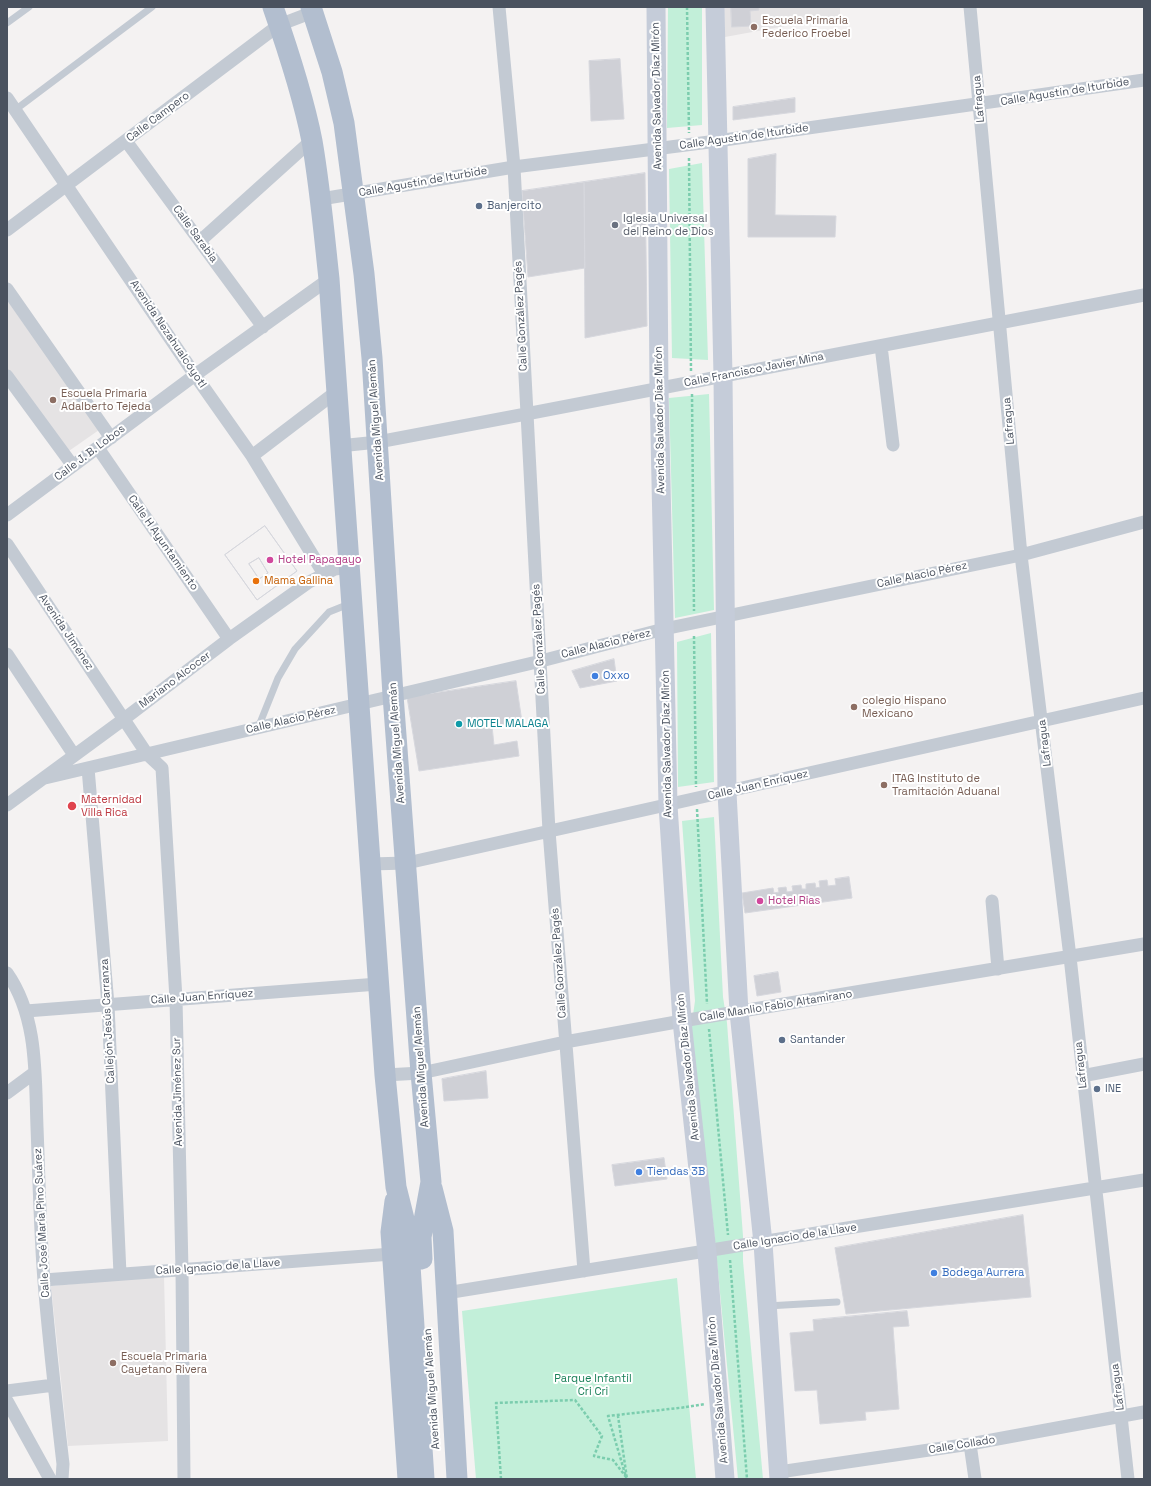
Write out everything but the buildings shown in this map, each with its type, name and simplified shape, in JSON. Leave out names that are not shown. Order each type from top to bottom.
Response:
[{"type":"main road","name":"Avenida Salvador Díaz Mirón","points":[[656,7],[659,389],[668,805],[682,1021],[707,1252],[725,1479]]},
{"type":"main road","points":[[715,7],[723,376],[724,615],[727,792],[739,1012],[763,1242],[779,1476]]},
{"type":"main road","name":"Avenida Miguel Alemán","points":[[312,9],[332,72],[344,123],[364,274],[378,442],[393,695],[407,863],[421,1073],[431,1182],[421,1237],[427,1420],[424,1479]]},
{"type":"main road","name":"Avenida Miguel Alemán","points":[[276,16],[297,81],[312,140],[321,199],[329,279],[339,446],[385,1075],[396,1187],[408,1235],[427,1420],[438,1479]]},
{"type":"main road","points":[[431,1182],[443,1231],[457,1479]]},
{"type":"main road","points":[[396,1187],[391,1232],[408,1479]]},
{"type":"street","name":"Calle González Pagés","points":[[499,7],[514,167],[549,831],[584,1271]]},
{"type":"street","name":"Lafragua","points":[[970,7],[1022,555],[1070,957],[1082,1076],[1128,1479]]},
{"type":"street","name":"Calle Campero","points":[[7,230],[66,184],[126,141],[276,16],[312,9]]},
{"type":"street","name":"Calle Agustín de Iturbide","points":[[321,199],[514,167],[689,145],[1144,80]]},
{"type":"street","name":"Avenida Nezahualcóyotl","points":[[7,98],[195,375],[252,456],[324,574]]},
{"type":"street","points":[[200,241],[312,140]]},
{"type":"street","name":"Calle Sarabia","points":[[126,141],[263,327]]},
{"type":"street","name":"Calle J. B. Lobos","points":[[7,515],[195,375],[329,279]]},
{"type":"street","points":[[7,289],[111,438]]},
{"type":"street","name":"Calle Francisco Javier Mina","points":[[339,446],[378,442],[1144,295]]},
{"type":"street","points":[[881,346],[893,445]]},
{"type":"street","points":[[7,376],[73,466]]},
{"type":"street","points":[[252,456],[336,392]]},
{"type":"street","name":"Calle H Ayuntamiento","points":[[98,448],[229,639]]},
{"type":"street","name":"Calle Alacio Pérez","points":[[45,778],[540,661],[724,615],[1022,555],[1144,522]]},
{"type":"street","name":"Avenida Jiménez","points":[[7,544],[124,719]]},
{"type":"street","name":"Mariano Alcocer","points":[[7,805],[229,639],[324,574],[335,569],[348,567]]},
{"type":"street","points":[[7,654],[74,755]]},
{"type":"street","name":"Calle Juan Enríquez","points":[[370,864],[407,863],[1144,698]]},
{"type":"street","name":"Avenida Jiménez Sur","points":[[124,719],[147,754],[162,768],[176,999],[182,1270],[184,1479]]},
{"type":"street","name":"Callejón Jesús Carranza","points":[[88,768],[108,1005],[120,1274]]},
{"type":"street","points":[[992,901],[998,969]]},
{"type":"street","name":"Calle Manlio Fabio Altamirano","points":[[385,1075],[421,1073],[565,1042],[682,1021],[1144,944]]},
{"type":"street","name":"Calle José María Pino Suárez","points":[[7,973],[16,986],[26,1011],[34,1073],[44,1280],[63,1464],[62,1479]]},
{"type":"street","name":"Calle Juan Enríquez","points":[[26,1011],[378,984]]},
{"type":"street","points":[[1082,1076],[1144,1064]]},
{"type":"street","points":[[7,1093],[34,1073]]},
{"type":"street","name":"Calle Ignacio de la Llave","points":[[446,1293],[707,1252],[1144,1180]]},
{"type":"street","name":"Calle Ignacio de la Llave","points":[[44,1280],[392,1254]]},
{"type":"street","points":[[7,1391],[54,1385]]},
{"type":"street","points":[[7,1401],[50,1479]]},
{"type":"street","name":"Calle Collado","points":[[779,1476],[970,1444],[1144,1412]]},
{"type":"street","points":[[970,1444],[975,1479]]},
{"type":"lane","points":[[7,23],[29,7]]},
{"type":"lane","points":[[15,110],[152,7]]},
{"type":"lane","points":[[258,728],[278,678],[295,649],[329,612],[351,603]]},
{"type":"lane","points":[[767,1306],[837,1302]]},
{"type":"path","points":[[687,7],[697,799],[708,1017],[729,1248],[747,1479]]},
{"type":"path","points":[[501,1479],[496,1403],[575,1400],[602,1436],[594,1456],[613,1460],[626,1477],[608,1416],[687,1407],[618,1416],[627,1479]]},
{"type":"shaded area","name":"Escuela Primaria Federico Froebel","points":[[724,7],[840,7],[840,16],[725,37]]},
{"type":"shaded area","name":"Escuela Primaria Adalberto Tejeda","points":[[7,300],[99,430],[66,453],[7,369]]},
{"type":"shaded area","name":"Escuela Primaria Cayetano Rivera","points":[[164,1276],[168,1441],[68,1446],[51,1286]]},
{"type":"green space","points":[[668,7],[702,7],[702,125],[667,128]]},
{"type":"green space","points":[[702,163],[708,360],[672,358],[669,169]]},
{"type":"green space","points":[[709,394],[714,610],[675,618],[669,398]]},
{"type":"green space","points":[[711,633],[714,782],[678,787],[677,642]]},
{"type":"green space","points":[[714,817],[723,997],[727,1023],[743,1236],[743,1261],[763,1479],[738,1479],[715,1241],[691,1029],[695,1001],[682,821]]},
{"type":"green space","name":"Parque Infantil Cri Cri","points":[[677,1278],[696,1479],[476,1479],[462,1311]]},
{"type":"place","name":"Escuela Primaria Federico Froebel","points":[[754,27]]},
{"type":"place","name":"Banjercito","points":[[479,206]]},
{"type":"place","name":"Iglesia Universal del Reino de Dios","points":[[615,225]]},
{"type":"place","name":"Escuela Primaria Adalberto Tejeda","points":[[53,400]]},
{"type":"place","name":"Hotel Papagayo","points":[[270,560]]},
{"type":"place","name":"Mama Gallina","points":[[256,581]]},
{"type":"place","name":"Oxxo","points":[[595,676]]},
{"type":"place","name":"colegio Hispano Mexicano","points":[[854,707]]},
{"type":"place","name":"MOTEL MALAGA","points":[[459,724]]},
{"type":"place","name":"ITAG Instituto de Tramitación Aduanal","points":[[884,785]]},
{"type":"place","name":"Maternidad Villa Rica","points":[[72,806]]},
{"type":"place","name":"Hotel Rias","points":[[760,901]]},
{"type":"place","name":"Santander","points":[[782,1040]]},
{"type":"place","name":"INE","points":[[1097,1089]]},
{"type":"place","name":"Tiendas 3B","points":[[639,1172]]},
{"type":"place","name":"Bodega Aurrera","points":[[934,1273]]},
{"type":"place","name":"Escuela Primaria Cayetano Rivera","points":[[113,1363]]}]
